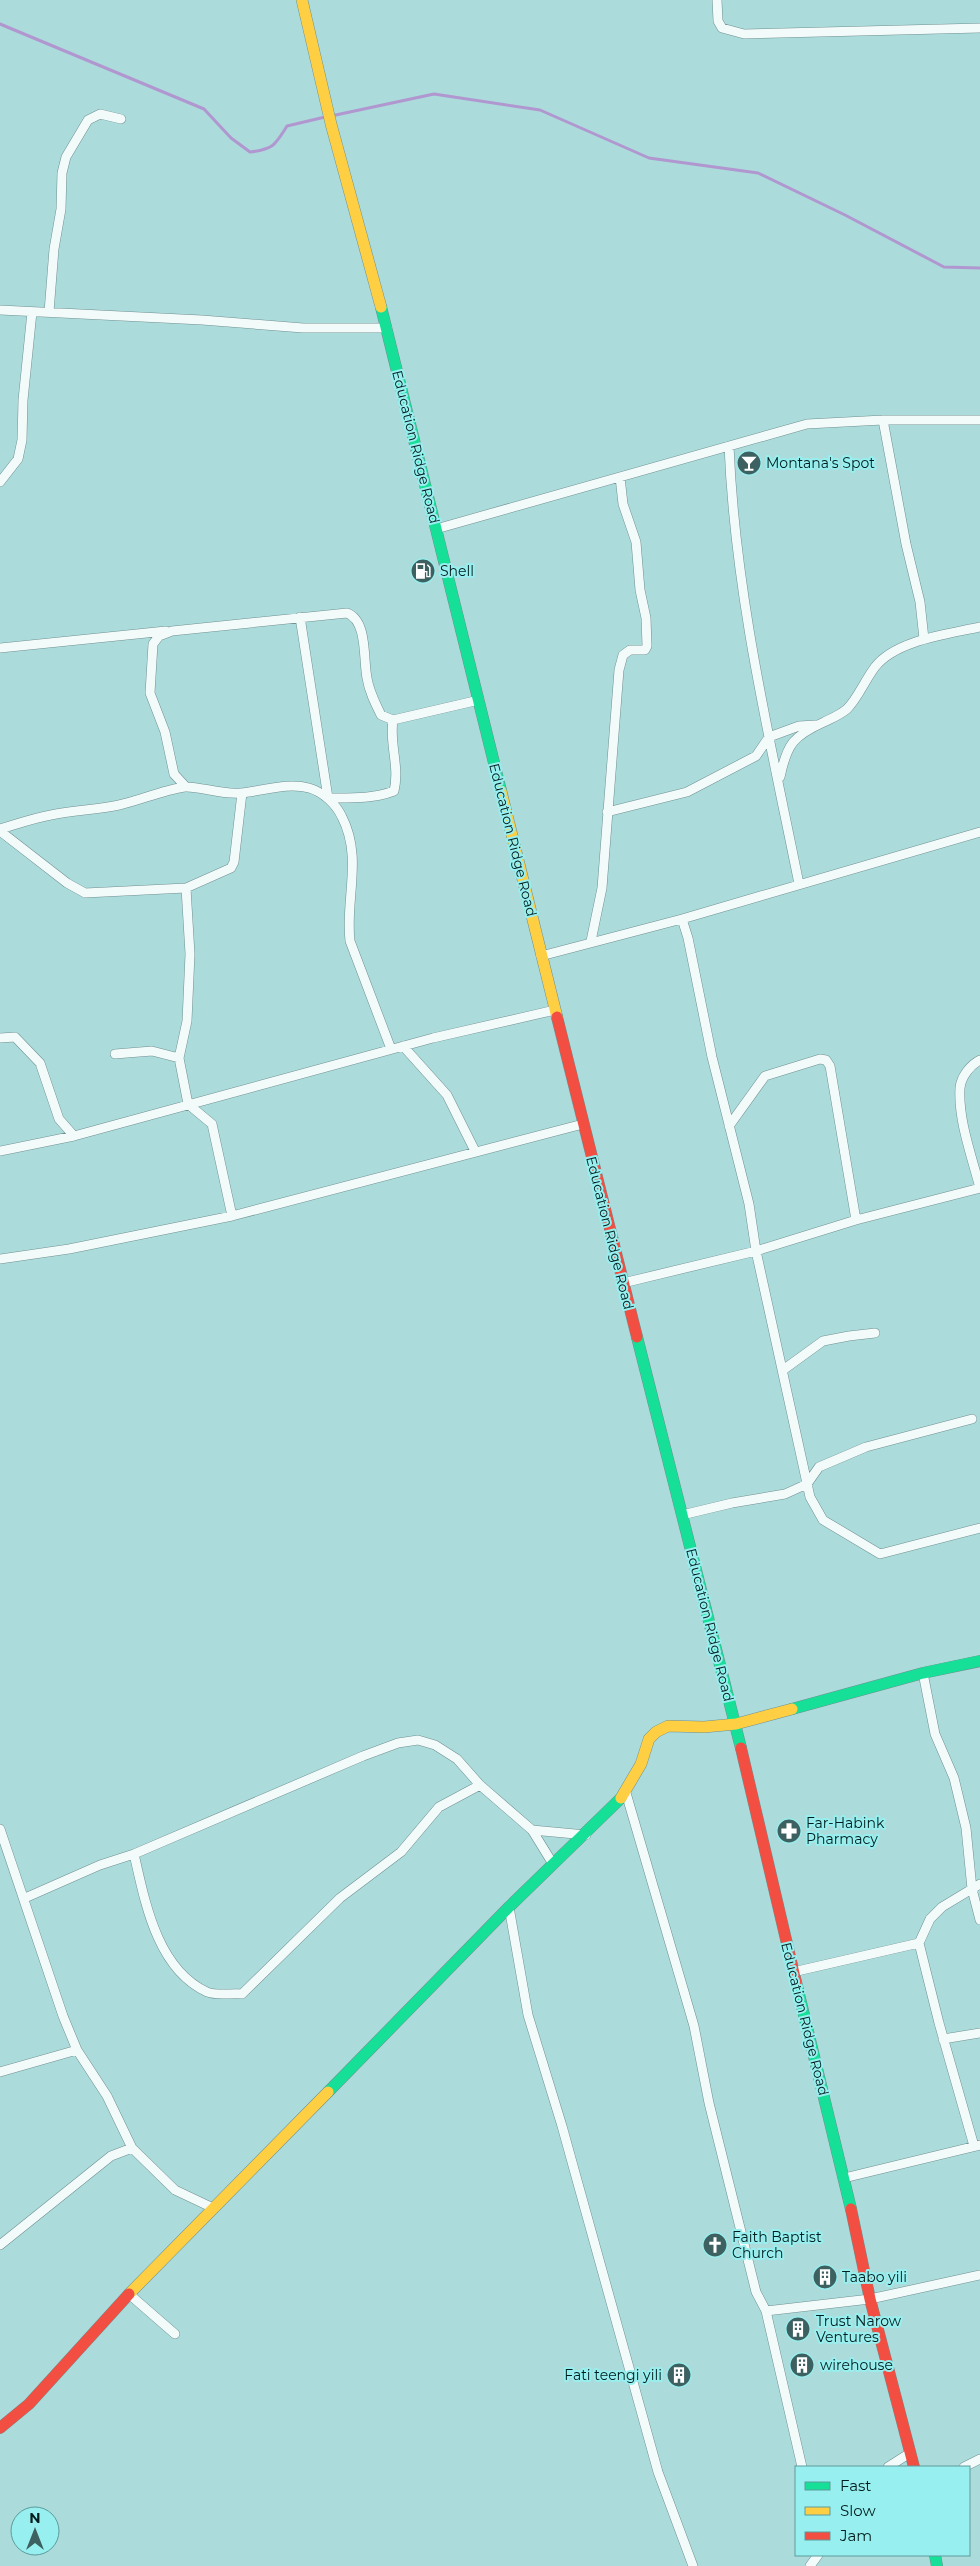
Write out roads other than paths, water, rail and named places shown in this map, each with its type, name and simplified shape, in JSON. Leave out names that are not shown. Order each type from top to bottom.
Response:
[{"type":"main road","name":"Education Ridge Road","points":[[302,0],[330,124],[387,328],[541,956],[736,1724],[793,1972],[844,2178],[870,2299],[914,2466]]},
{"type":"main road","points":[[0,2428],[29,2404],[129,2294],[213,2208],[509,1907],[586,1835],[626,1793],[641,1764],[649,1739],[656,1732],[668,1726],[704,1727],[736,1724],[923,1673],[980,1662]]},
{"type":"street","points":[[717,0],[718,21],[722,28],[744,34],[980,28]]},
{"type":"street","points":[[49,312],[54,248],[61,210],[62,173],[66,157],[88,120],[100,114],[121,119]]},
{"type":"street","points":[[0,310],[302,328],[387,328]]},
{"type":"street","points":[[0,482],[18,458],[20,449],[32,312]]},
{"type":"street","points":[[436,529],[807,424],[883,420],[980,420]]},
{"type":"street","points":[[883,420],[906,544],[920,602],[924,639]]},
{"type":"street","points":[[729,446],[744,599],[769,737],[799,884]]},
{"type":"street","points":[[591,941],[602,888],[620,670],[623,656],[630,650],[645,650],[647,639],[636,542],[623,504],[620,476]]},
{"type":"street","points":[[0,648],[332,613],[353,615],[363,638],[367,680],[374,701],[381,714],[393,720],[479,700]]},
{"type":"street","points":[[300,617],[328,798]]},
{"type":"street","points":[[779,783],[788,746],[805,732],[838,716],[848,708],[876,666],[890,655],[924,639],[980,628]]},
{"type":"street","points":[[172,631],[159,636],[153,644],[150,693],[165,732],[174,774],[186,787]]},
{"type":"street","points":[[328,798],[365,798],[382,796],[394,791],[397,777],[390,734],[393,720]]},
{"type":"street","points":[[607,812],[687,792],[756,756],[769,737],[798,726],[818,725]]},
{"type":"street","points":[[0,830],[52,815],[101,809],[186,787],[218,793],[242,793],[290,786],[309,788],[328,798],[342,817],[352,844],[353,879],[348,929],[350,941],[391,1050]]},
{"type":"street","points":[[0,830],[67,883],[85,893],[186,888],[231,868],[234,862],[242,793]]},
{"type":"street","points":[[541,956],[591,941],[682,919],[980,832]]},
{"type":"street","points":[[186,888],[190,954],[187,1021],[179,1058],[188,1104],[212,1124],[232,1216]]},
{"type":"street","points":[[682,919],[688,938],[712,1057],[749,1204],[756,1251],[810,1498],[823,1520],[875,1553],[887,1554],[980,1528]]},
{"type":"street","points":[[0,1151],[74,1136],[403,1046],[555,1010]]},
{"type":"street","points":[[0,1038],[15,1037],[40,1062],[59,1120],[74,1136]]},
{"type":"street","points":[[403,1046],[447,1095],[475,1151]]},
{"type":"street","points":[[115,1054],[152,1051],[179,1058]]},
{"type":"street","points":[[729,1126],[764,1076],[820,1059],[826,1060],[830,1066],[848,1163],[856,1220]]},
{"type":"street","points":[[623,1283],[756,1251],[856,1220],[980,1188],[963,1117],[960,1086],[965,1073],[980,1060]]},
{"type":"street","points":[[0,1260],[69,1249],[232,1216],[583,1124]]},
{"type":"street","points":[[783,1370],[823,1341],[875,1333]]},
{"type":"street","points":[[682,1515],[732,1503],[785,1494],[807,1484],[819,1467],[866,1447],[972,1418]]},
{"type":"street","points":[[923,1673],[935,1734],[954,1778],[964,1820],[980,1920]]},
{"type":"street","points":[[24,1898],[100,1864],[134,1854],[257,1800],[398,1743],[418,1740],[436,1745],[457,1759],[480,1785],[532,1830],[553,1864]]},
{"type":"street","points":[[134,1854],[149,1914],[169,1960],[192,1982],[209,1993],[242,1994],[340,1898],[401,1852],[439,1806],[480,1785]]},
{"type":"street","points":[[626,1793],[694,2026],[709,2103],[756,2292],[766,2311],[802,2466]]},
{"type":"street","points":[[0,1829],[63,2016],[77,2050],[107,2096],[132,2148],[174,2190],[213,2208]]},
{"type":"street","points":[[532,1830],[586,1835]]},
{"type":"street","points":[[844,2178],[977,2146],[943,2039],[919,1943],[930,1919],[942,1907],[976,1887]]},
{"type":"street","points":[[509,1907],[528,2015],[562,2126],[658,2472],[692,2566]]},
{"type":"street","points":[[793,1972],[919,1943]]},
{"type":"street","points":[[943,2039],[980,2033]]},
{"type":"street","points":[[0,2072],[77,2050]]},
{"type":"street","points":[[0,2244],[111,2156],[132,2148]]},
{"type":"street","points":[[766,2311],[870,2299],[966,2280],[980,2274]]},
{"type":"street","points":[[129,2294],[175,2334]]},
{"type":"street","points":[[890,2466],[910,2453]]},
{"type":"street","points":[[966,2466],[980,2459]]},
{"type":"waterway","points":[[0,24],[204,109],[231,138],[250,152],[273,145],[287,126],[325,117]]},
{"type":"waterway","points":[[331,116],[434,94],[540,110],[649,158],[758,173],[845,215],[944,267],[980,268]]},
{"type":"place","name":"Montana's Spot","points":[[749,463]]},
{"type":"place","name":"Shell","points":[[423,571]]},
{"type":"place","name":"Far-Habink Pharmacy","points":[[789,1831]]},
{"type":"place","name":"Faith Baptist Church","points":[[715,2245]]},
{"type":"place","name":"Taabo yili","points":[[825,2277]]},
{"type":"place","name":"Trust Narow Ventures","points":[[798,2329]]},
{"type":"place","name":"wirehouse","points":[[802,2365]]},
{"type":"place","name":"Fati teengi yili","points":[[679,2375]]}]
